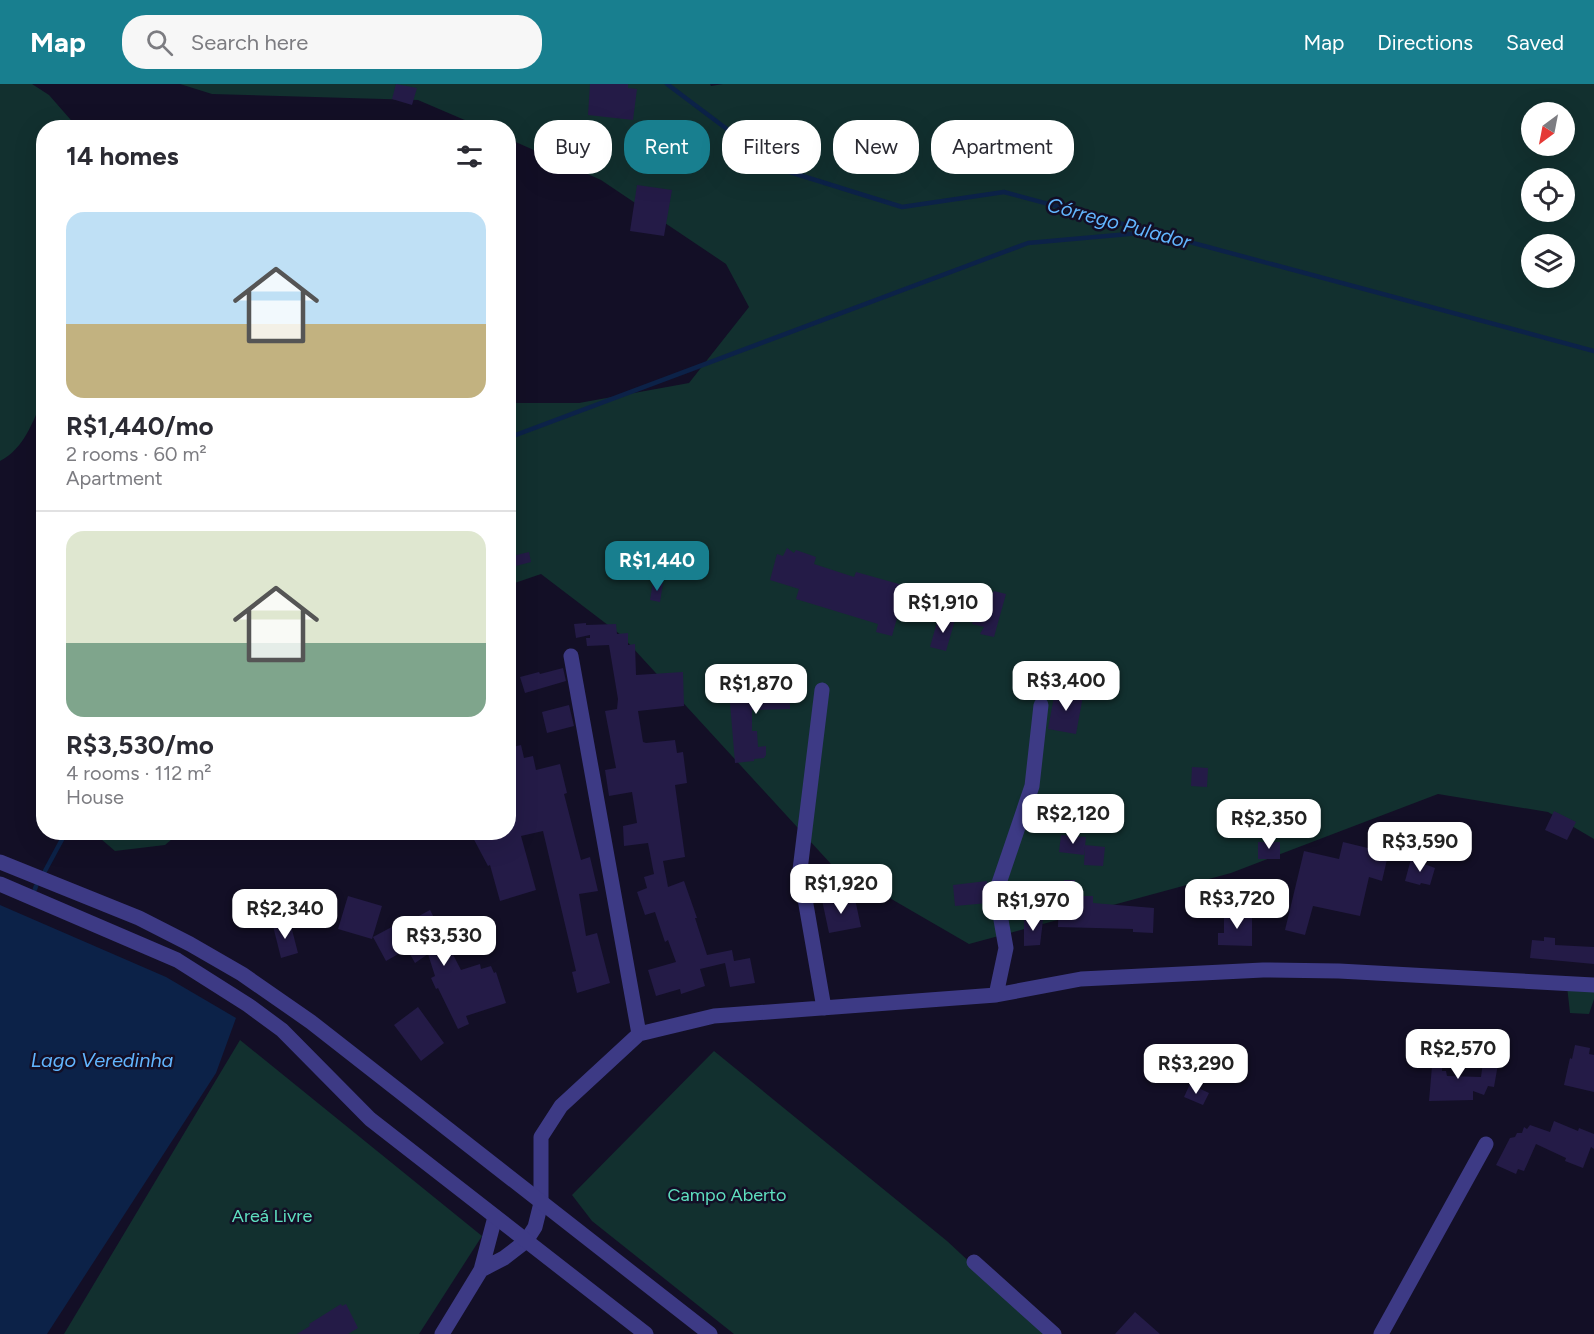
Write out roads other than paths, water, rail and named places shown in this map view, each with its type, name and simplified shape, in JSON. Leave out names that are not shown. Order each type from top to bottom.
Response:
[{"type":"street","points":[[571,656],[639,1034]]},
{"type":"street","points":[[822,690],[800,870],[824,1008]]},
{"type":"street","points":[[996,995],[1006,948],[996,892],[1032,786],[1041,705]]},
{"type":"street","points":[[0,862],[139,918],[242,974],[311,1022],[710,1334]]},
{"type":"street","points":[[0,884],[177,960],[248,1005],[282,1030],[370,1119],[646,1334]]},
{"type":"street","points":[[482,1270],[504,1258],[526,1240],[535,1227],[541,1203],[541,1137],[561,1106],[639,1034],[714,1016],[996,995],[1081,979],[1263,970],[1340,971],[1594,985]]},
{"type":"street","points":[[1382,1334],[1486,1144]]},
{"type":"street","points":[[442,1334],[482,1270],[495,1217]]},
{"type":"street","points":[[974,1262],[1054,1334]]},
{"type":"water","name":"Lago Veredinha","points":[[0,905],[166,977],[236,1018],[216,1073],[47,1334],[0,1334]]},
{"type":"waterway","name":"Córrego Pulador","points":[[667,84],[780,169],[902,207],[1004,192],[1594,351]]},
{"type":"waterway","points":[[516,435],[1028,243],[1151,232]]},
{"type":"waterway","points":[[45,871],[62,840]]},
{"type":"park label","name":"Campo Aberto","points":[[727,1195]]},
{"type":"park label","name":"Areá Livre","points":[[272,1216]]}]
